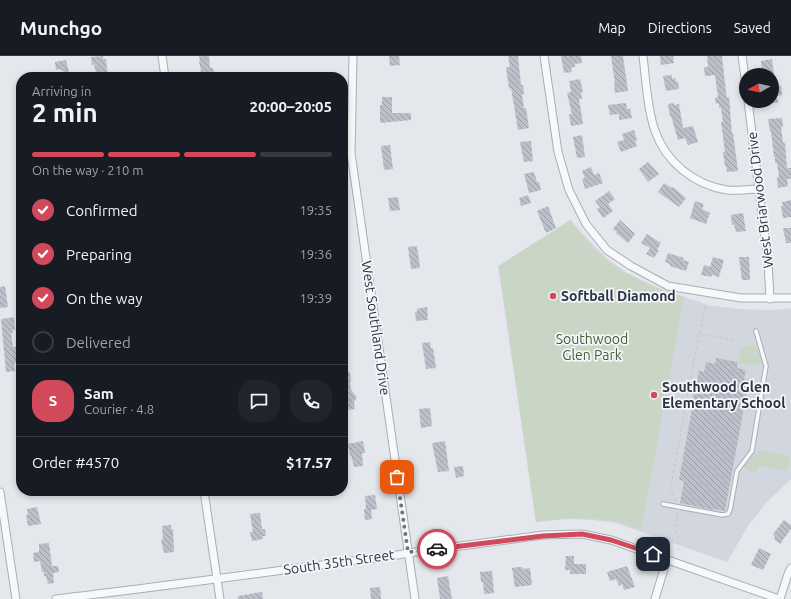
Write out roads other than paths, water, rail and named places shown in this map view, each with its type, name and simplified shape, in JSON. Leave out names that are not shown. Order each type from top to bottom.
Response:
[{"type":"street","points":[[162,56],[164,72]]},
{"type":"street","name":"West Southland Drive","points":[[353,56],[351,153],[415,599]]},
{"type":"street","points":[[544,56],[558,152],[569,190],[586,224],[607,250],[631,266],[668,286],[719,296],[770,299],[791,298]]},
{"type":"street","points":[[643,56],[651,115],[655,131],[662,146],[678,167],[702,183],[715,187],[738,190],[760,189]]},
{"type":"street","points":[[742,56],[744,68]]},
{"type":"street","name":"West Briarwood Drive","points":[[749,108],[768,261],[770,299]]},
{"type":"street","points":[[0,492],[16,599]]},
{"type":"street","points":[[205,496],[220,599]]},
{"type":"street","name":"South 35th Street","points":[[56,599],[162,587],[217,578],[392,556],[408,552],[543,536],[582,534],[611,540],[780,599],[791,568]]},
{"type":"street","points":[[655,599],[667,559]]},
{"type":"lane","points":[[663,504],[722,515],[728,514],[737,470],[752,452],[766,366],[756,331]]},
{"type":"place","name":"Softball Diamond","points":[[553,296]]},
{"type":"place","name":"Southwood Glen Elementary School","points":[[654,395]]},
{"type":"park label","name":"Southwood Glen Park","points":[[592,348]]}]
